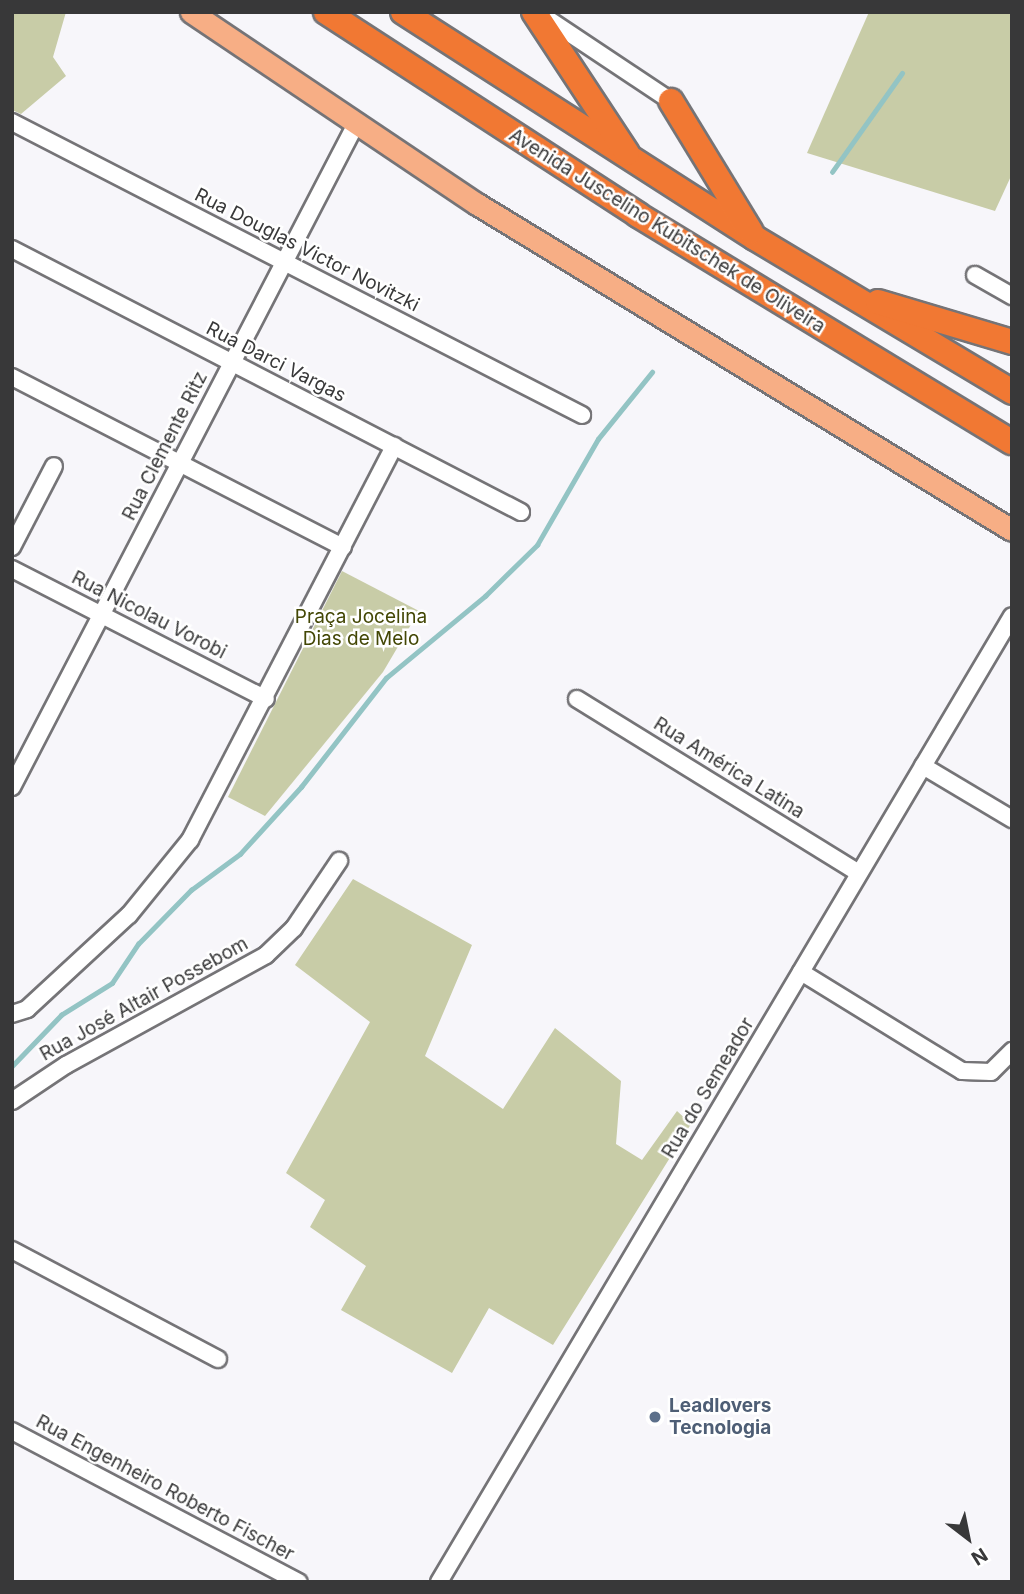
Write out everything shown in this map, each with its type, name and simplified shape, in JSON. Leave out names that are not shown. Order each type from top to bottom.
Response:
[{"type":"highway","name":"Avenida Juscelino Kubitschek de Oliveira","points":[[326,12],[638,215],[1012,442]]},
{"type":"highway","points":[[403,12],[633,162],[1012,392]]},
{"type":"highway","points":[[536,12],[633,162]]},
{"type":"highway","points":[[671,101],[755,238]]},
{"type":"highway","points":[[844,292],[1012,342]]},
{"type":"main road","points":[[191,12],[356,124],[647,310],[1012,530]]},
{"type":"street","points":[[536,12],[671,101]]},
{"type":"street","name":"Rua Douglas Victor Novitzki","points":[[12,122],[582,415]]},
{"type":"street","name":"Rua Clemente Ritz","points":[[12,787],[356,124]]},
{"type":"street","name":"Rua Darci Vargas","points":[[12,249],[521,512]]},
{"type":"street","points":[[975,275],[1012,296]]},
{"type":"street","points":[[12,377],[343,547]]},
{"type":"street","points":[[14,1014],[93,950],[173,864],[204,819],[394,446]]},
{"type":"street","points":[[12,547],[54,466]]},
{"type":"street","name":"Rua Nicolau Vorobi","points":[[12,569],[266,699]]},
{"type":"street","name":"Rua do Semeador","points":[[439,1582],[1012,616]]},
{"type":"street","name":"Rua América Latina","points":[[577,699],[859,873]]},
{"type":"street","points":[[923,766],[1012,819]]},
{"type":"street","name":"Rua José Altair Possebom","points":[[12,1101],[66,1065],[266,955],[294,928],[339,861]]},
{"type":"street","points":[[801,972],[962,1071],[991,1072],[1012,1051]]},
{"type":"street","points":[[12,1250],[218,1359]]},
{"type":"street","name":"Rua Engenheiro Roberto Fischer","points":[[12,1431],[299,1582]]},
{"type":"green space","points":[[66,12],[53,57],[66,76],[21,114],[12,110],[12,14]]},
{"type":"green space","points":[[869,12],[1012,12],[1012,174],[995,211],[807,153]]},
{"type":"green space","name":"Praça Jocelina Dias de Melo","points":[[342,571],[419,611],[383,672],[265,816],[228,797]]},
{"type":"green space","points":[[353,879],[472,945],[425,1056],[503,1109],[555,1028],[621,1081],[616,1144],[642,1160],[677,1111],[691,1124],[553,1345],[489,1308],[452,1373],[341,1310],[366,1266],[310,1227],[325,1200],[286,1173],[370,1022],[295,965]]},
{"type":"waterway","points":[[832,172],[902,73]]},
{"type":"waterway","points":[[12,1066],[61,1015],[112,983],[138,944],[191,890],[240,854],[301,787],[386,678],[485,596],[537,545],[598,439],[652,372]]},
{"type":"place","name":"Leadlovers Tecnologia","points":[[655,1417]]}]
